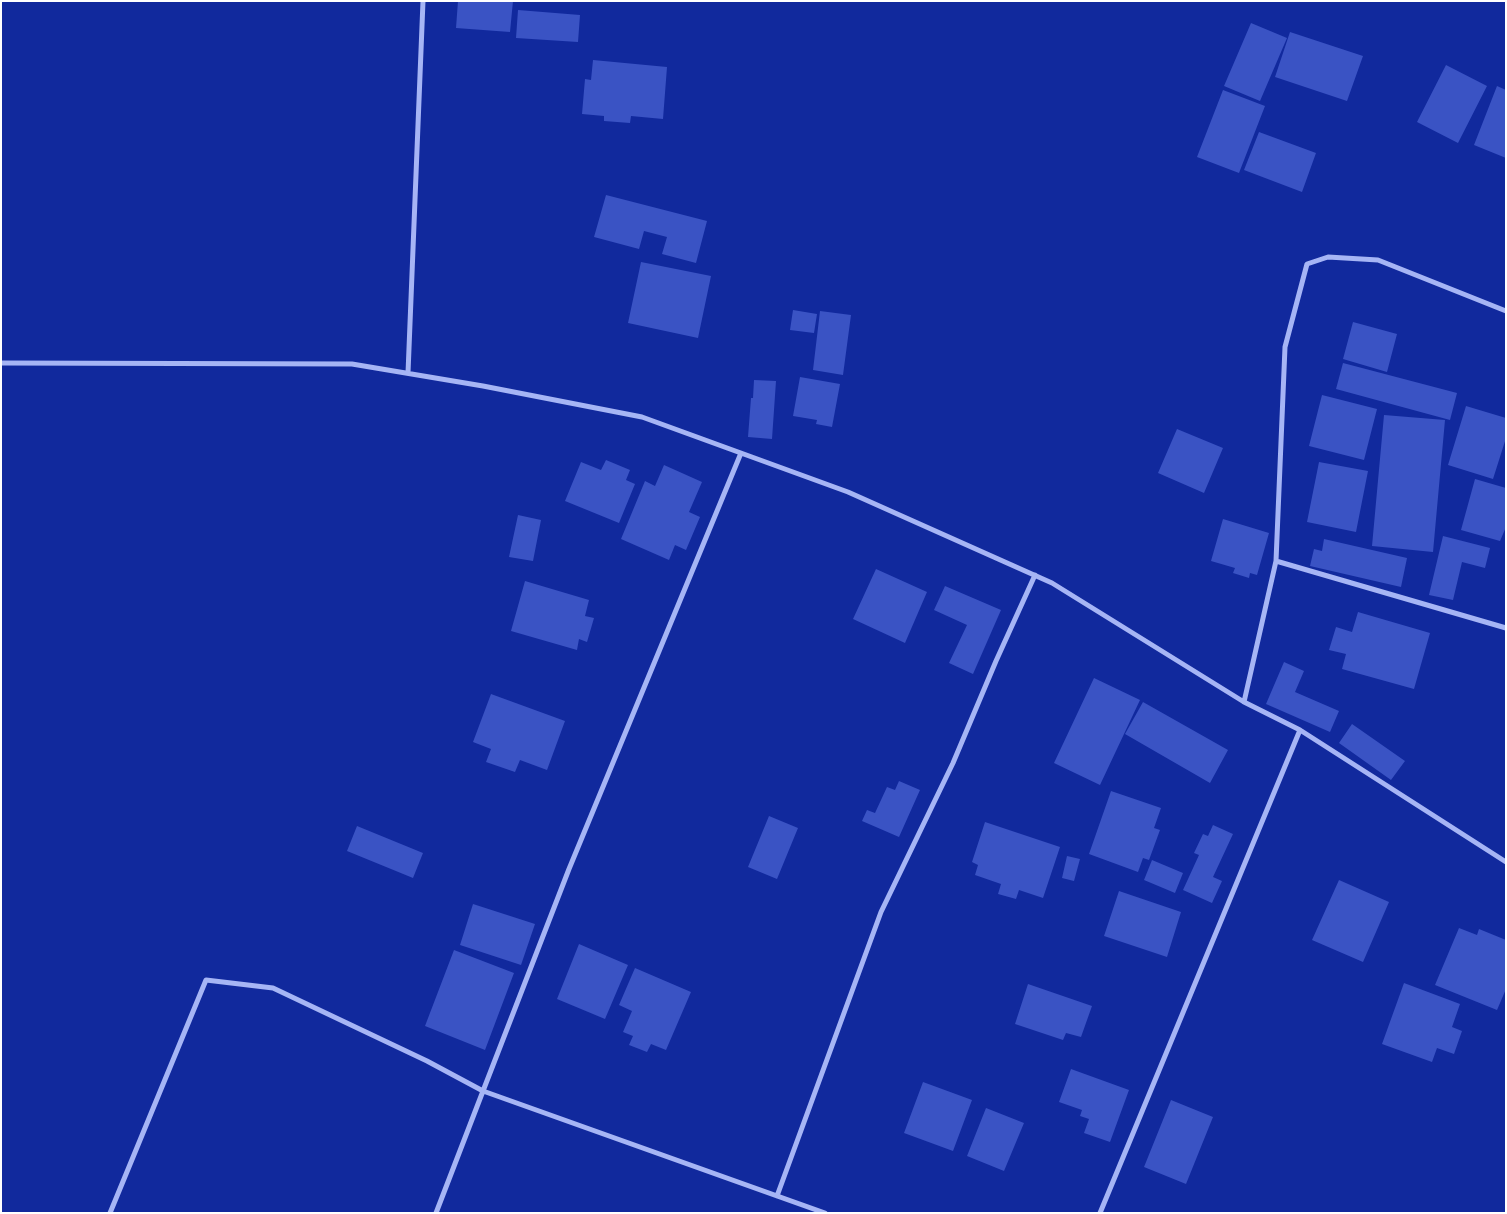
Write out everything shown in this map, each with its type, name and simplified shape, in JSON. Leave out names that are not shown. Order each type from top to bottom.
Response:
[{"type":"street","points":[[408,373],[423,1]]},
{"type":"street","points":[[1244,702],[1276,562],[1285,347],[1307,264],[1328,257],[1378,260],[1506,311]]},
{"type":"street","points":[[1,363],[352,364],[642,417],[848,492],[1052,583],[1244,702],[1300,730],[1506,862]]},
{"type":"street","points":[[436,1213],[568,869],[741,453]]},
{"type":"street","points":[[1276,562],[1506,628]]},
{"type":"street","points":[[777,1196],[881,912],[953,763],[1035,575]]},
{"type":"street","points":[[1100,1213],[1300,730]]},
{"type":"street","points":[[110,1213],[206,980],[272,988],[427,1061],[483,1091],[825,1213]]},
{"type":"building","points":[[458,1],[513,1],[510,32],[456,28]]},
{"type":"building","points":[[518,10],[580,15],[578,42],[516,38]]},
{"type":"building","points":[[1251,23],[1287,38],[1260,101],[1224,86]]},
{"type":"building","points":[[1290,32],[1363,56],[1347,101],[1275,77]]},
{"type":"building","points":[[593,60],[667,67],[663,119],[631,116],[630,123],[604,121],[604,116],[582,114],[585,79],[591,80]]},
{"type":"building","points":[[1446,65],[1487,86],[1458,143],[1417,122]]},
{"type":"building","points":[[1497,86],[1506,90],[1506,158],[1474,145]]},
{"type":"building","points":[[1223,90],[1265,106],[1239,173],[1197,157]]},
{"type":"building","points":[[1259,132],[1316,153],[1302,192],[1244,170]]},
{"type":"building","points":[[606,195],[707,221],[696,263],[662,254],[667,237],[644,231],[639,249],[594,237]]},
{"type":"building","points":[[641,262],[711,276],[698,338],[628,323]]},
{"type":"building","points":[[793,310],[817,314],[814,333],[790,330]]},
{"type":"building","points":[[820,311],[851,315],[843,375],[813,370]]},
{"type":"building","points":[[1353,322],[1397,334],[1387,372],[1343,359]]},
{"type":"building","points":[[1343,363],[1457,393],[1450,420],[1336,389]]},
{"type":"building","points":[[800,377],[840,384],[832,427],[816,424],[817,420],[793,416]]},
{"type":"building","points":[[754,380],[776,381],[772,439],[748,437]]},
{"type":"building","points":[[1322,395],[1377,409],[1364,460],[1309,446]]},
{"type":"building","points":[[1466,406],[1506,418],[1506,438],[1493,479],[1448,465]]},
{"type":"building","points":[[1384,415],[1445,420],[1433,552],[1372,546]]},
{"type":"building","points":[[1177,429],[1223,448],[1204,493],[1158,473]]},
{"type":"building","points":[[606,460],[630,470],[626,480],[635,484],[619,523],[565,501],[581,462],[601,470]]},
{"type":"building","points":[[1319,462],[1368,471],[1356,532],[1307,522]]},
{"type":"building","points":[[664,465],[702,482],[689,512],[700,517],[686,550],[675,545],[669,560],[621,539],[645,481],[655,486]]},
{"type":"building","points":[[1475,479],[1506,488],[1506,527],[1500,541],[1461,530]]},
{"type":"building","points":[[518,515],[541,520],[533,561],[509,557]]},
{"type":"building","points":[[1223,519],[1269,533],[1257,575],[1250,573],[1249,578],[1233,573],[1235,568],[1211,561]]},
{"type":"building","points":[[1443,536],[1490,548],[1485,568],[1462,562],[1453,600],[1429,595]]},
{"type":"building","points":[[1324,539],[1407,558],[1401,587],[1310,566],[1314,549],[1322,551]]},
{"type":"building","points":[[876,569],[927,592],[905,643],[853,619]]},
{"type":"building","points":[[525,581],[589,600],[585,616],[594,618],[587,642],[579,639],[577,650],[511,631]]},
{"type":"building","points":[[945,586],[1001,610],[973,674],[949,663],[967,625],[934,610]]},
{"type":"building","points":[[1358,612],[1430,633],[1414,689],[1342,669],[1346,654],[1329,650],[1336,627],[1352,632]]},
{"type":"building","points":[[1284,662],[1304,671],[1295,692],[1339,711],[1330,732],[1266,704]]},
{"type":"building","points":[[1094,678],[1140,700],[1100,785],[1054,763]]},
{"type":"building","points":[[491,694],[565,721],[547,770],[520,760],[515,772],[486,762],[491,749],[473,742]]},
{"type":"building","points":[[1143,702],[1228,750],[1210,783],[1125,734]]},
{"type":"building","points":[[1352,724],[1405,761],[1391,780],[1339,743]]},
{"type":"building","points":[[899,781],[920,790],[899,837],[862,821],[867,810],[875,813],[887,787],[895,790]]},
{"type":"building","points":[[1111,791],[1161,808],[1154,828],[1160,830],[1149,860],[1143,858],[1138,872],[1089,854]]},
{"type":"building","points":[[769,816],[798,828],[777,879],[748,867]]},
{"type":"building","points":[[985,822],[1060,847],[1043,898],[1019,890],[1016,899],[998,894],[1001,884],[975,875],[978,865],[972,862]]},
{"type":"building","points":[[1213,825],[1233,834],[1213,877],[1222,881],[1212,903],[1183,890],[1199,855],[1194,853],[1203,834],[1208,836]]},
{"type":"building","points":[[357,826],[423,853],[413,878],[347,851]]},
{"type":"building","points":[[1067,856],[1080,859],[1074,881],[1062,878]]},
{"type":"building","points":[[1152,860],[1183,873],[1175,893],[1144,880]]},
{"type":"building","points":[[1339,880],[1389,902],[1363,962],[1312,940]]},
{"type":"building","points":[[1119,891],[1181,912],[1167,957],[1104,936]]},
{"type":"building","points":[[473,904],[535,924],[521,965],[460,945]]},
{"type":"building","points":[[1459,928],[1477,935],[1479,929],[1506,940],[1506,989],[1497,1010],[1435,985]]},
{"type":"building","points":[[579,944],[628,965],[605,1019],[557,999]]},
{"type":"building","points":[[454,950],[514,973],[485,1050],[425,1026]]},
{"type":"building","points":[[635,968],[691,992],[666,1050],[651,1044],[647,1052],[629,1045],[633,1036],[623,1032],[632,1011],[619,1005]]},
{"type":"building","points":[[1404,983],[1460,1004],[1452,1027],[1462,1031],[1454,1054],[1437,1048],[1432,1062],[1382,1044]]},
{"type":"building","points":[[1028,984],[1092,1006],[1081,1037],[1066,1033],[1063,1040],[1015,1024]]},
{"type":"building","points":[[1071,1069],[1129,1090],[1110,1142],[1084,1133],[1089,1119],[1080,1116],[1082,1110],[1059,1102]]},
{"type":"building","points":[[923,1082],[972,1100],[953,1151],[904,1133]]},
{"type":"building","points":[[1171,1100],[1213,1117],[1186,1184],[1144,1167]]},
{"type":"building","points":[[986,1108],[1024,1123],[1004,1171],[967,1156]]}]
